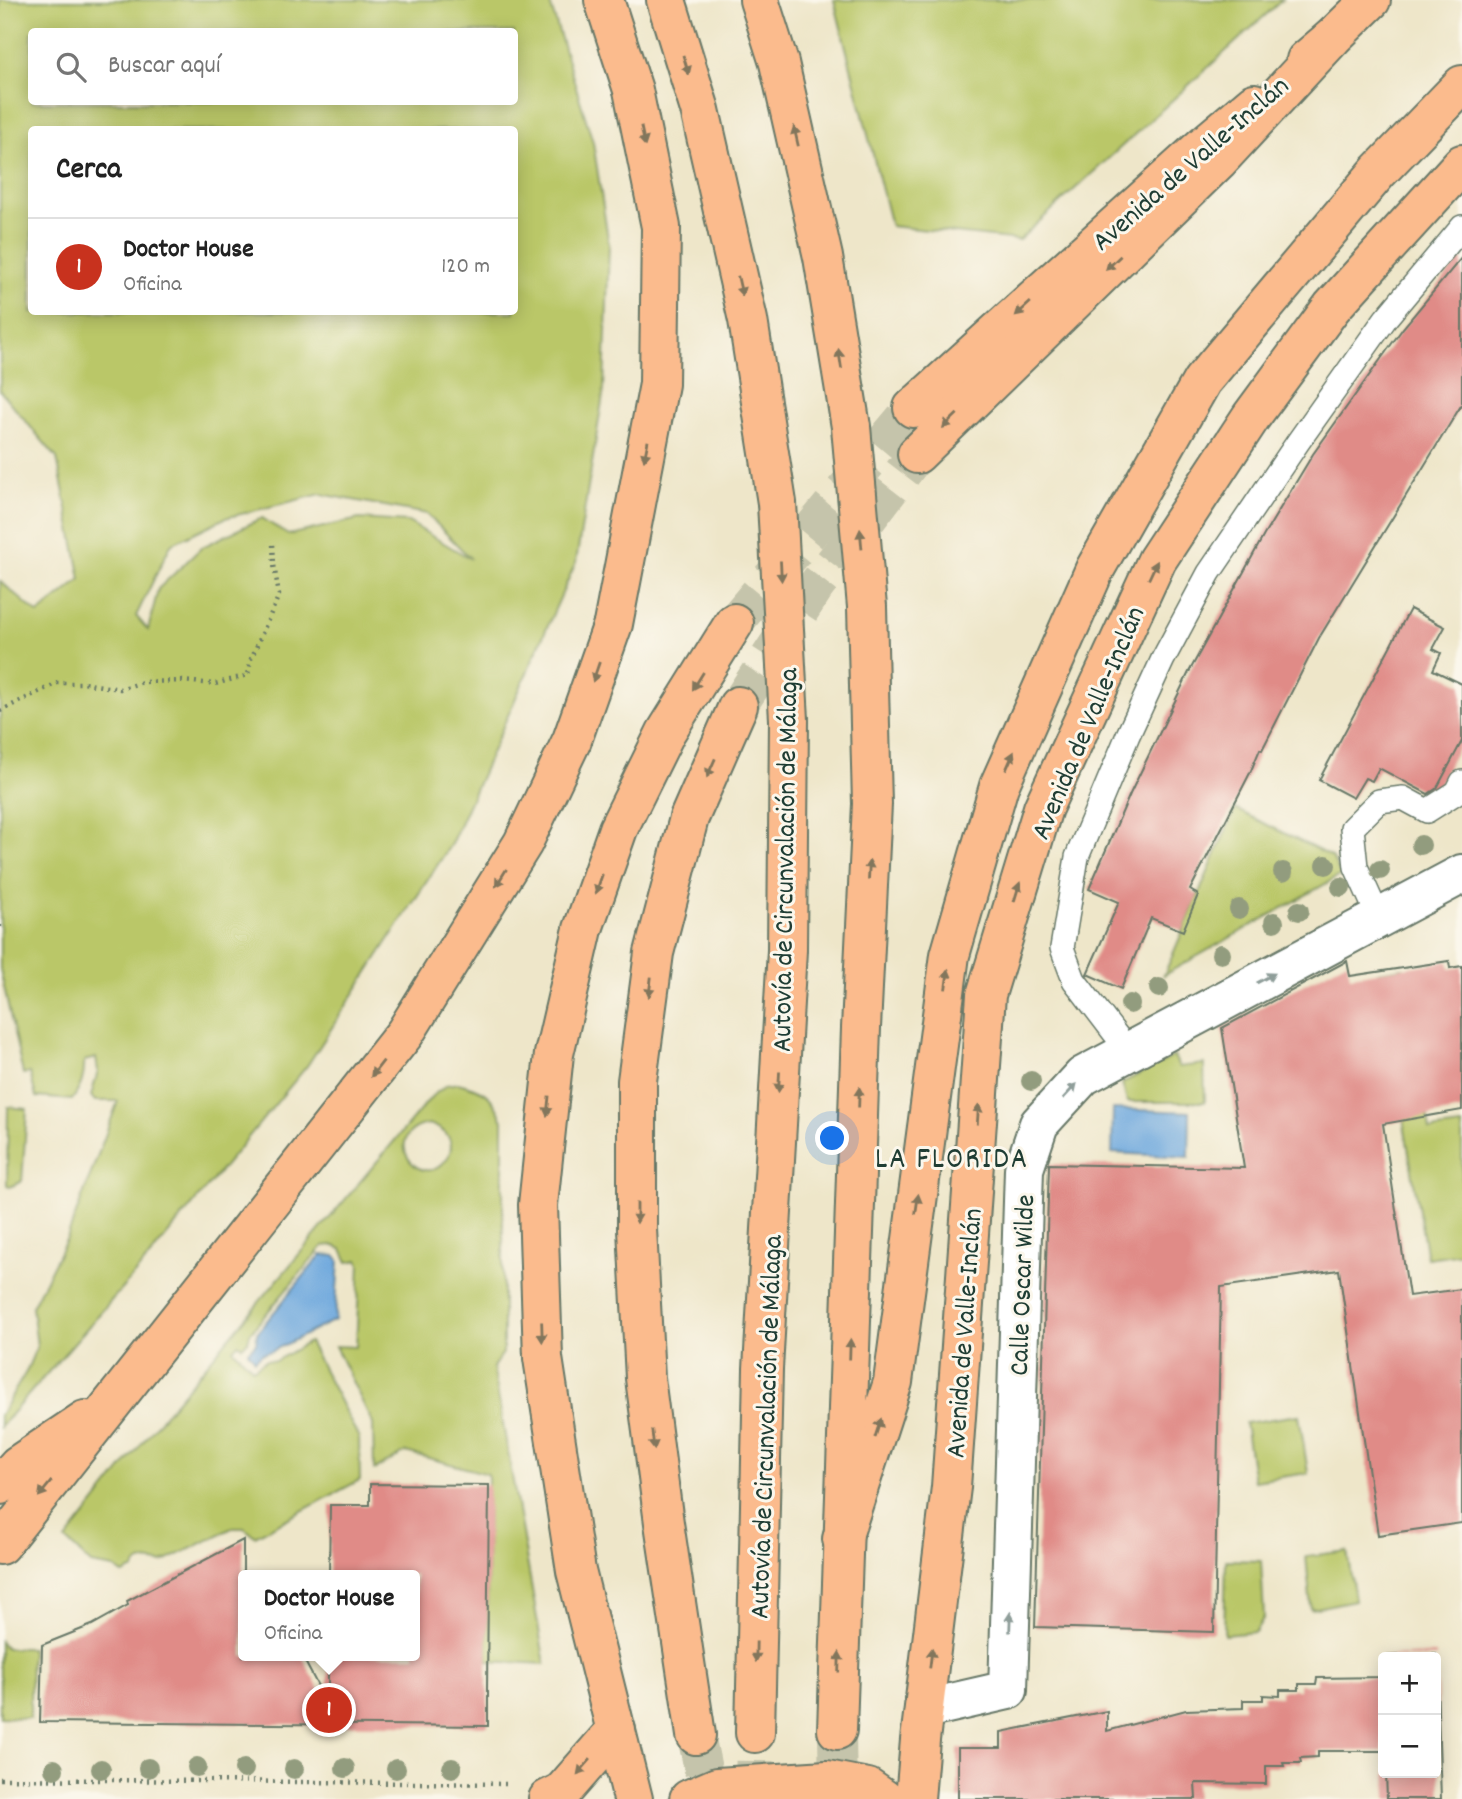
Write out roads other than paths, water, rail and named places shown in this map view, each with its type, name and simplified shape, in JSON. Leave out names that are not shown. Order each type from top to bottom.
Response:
[{"type":"main road","points":[[0,1545],[405,1033],[523,843],[572,740],[613,624],[659,384],[661,227],[633,90],[604,0]]},
{"type":"main road","name":"Autovía de Circunvalación de Málaga","points":[[666,0],[700,110],[748,320],[777,503],[789,720],[787,950],[763,1369],[755,1733]]},
{"type":"main road","points":[[759,0],[779,63],[823,257],[850,427],[867,607],[872,804],[836,1730]]},
{"type":"main road","name":"Avenida de Valle-Inclán","points":[[913,408],[1203,146],[1332,38],[1371,0]]},
{"type":"main road","points":[[917,453],[1218,162],[1332,38]]},
{"type":"main road","points":[[842,1539],[893,1382],[950,956],[999,786],[1095,569],[1202,380],[1378,172],[1462,85]]},
{"type":"main road","name":"Avenida de Valle-Inclán","points":[[915,1799],[951,1487],[986,995],[1043,808],[1157,560],[1251,417],[1332,307],[1462,164]]},
{"type":"main road","points":[[633,1799],[576,1571],[543,1358],[538,1205],[557,1041],[583,929],[618,829],[666,732],[734,623]]},
{"type":"main road","points":[[696,1735],[645,1378],[637,1229],[637,1082],[654,953],[689,818],[738,706]]},
{"type":"main road","points":[[0,1485],[18,1465],[119,1397]]},
{"type":"main road","points":[[531,1792],[562,1792],[616,1730]]},
{"type":"main road","points":[[690,1799],[717,1787],[827,1780],[868,1788],[884,1799]]},
{"type":"street","name":"Calle Oscar Wilde","points":[[925,1709],[1008,1690],[1024,1169],[1039,1124],[1083,1076],[1462,874]]},
{"type":"lane","points":[[1129,1052],[1074,980],[1062,948],[1077,857],[1128,734],[1163,659],[1209,573],[1386,318],[1462,227]]},
{"type":"lane","points":[[1379,918],[1356,867],[1352,828],[1379,801],[1403,798],[1427,811],[1457,792],[1462,782]]},
{"type":"water","points":[[1113,1109],[1190,1112],[1189,1157],[1112,1153]]},
{"type":"water","points":[[321,1255],[336,1256],[339,1260],[335,1320],[263,1353],[255,1360],[248,1351],[256,1343],[257,1333]]},
{"type":"tunnel","points":[[734,623],[913,408]]},
{"type":"tunnel","points":[[738,706],[816,586],[917,454]]},
{"type":"tunnel","points":[[837,1730],[838,1799]]},
{"type":"tunnel","points":[[754,1799],[755,1733]]},
{"type":"tunnel","points":[[696,1735],[709,1799]]},
{"type":"place","name":"Doctor House","points":[[329,1710]]},
{"type":"district","name":"LA FLORIDA","points":[[952,1157]]}]
